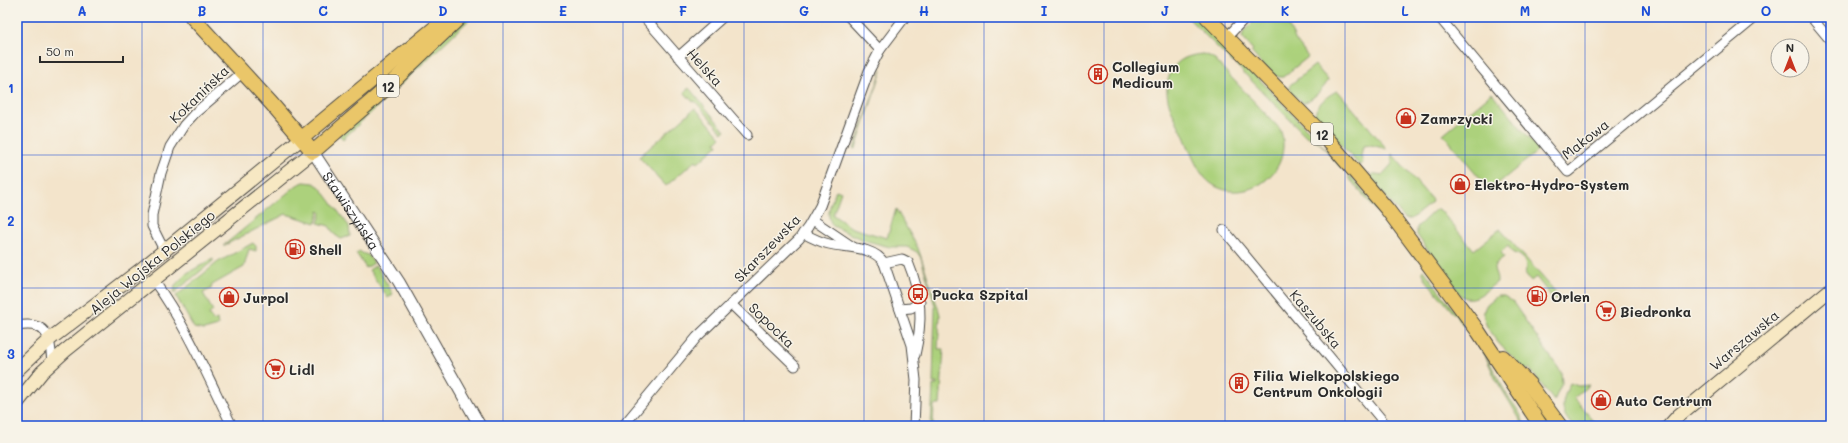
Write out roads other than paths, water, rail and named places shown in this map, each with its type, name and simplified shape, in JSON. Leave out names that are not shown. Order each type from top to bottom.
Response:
[{"type":"main road","name":"Stawiszyńska","points":[[192,17],[243,72],[313,152]]},
{"type":"main road","name":"12","points":[[302,138],[448,17]]},
{"type":"main road","name":"12","points":[[313,152],[393,82],[460,17]]},
{"type":"main road","name":"12","points":[[1207,17],[1319,132],[1369,186],[1412,241],[1478,332],[1541,426]]},
{"type":"main road","name":"Aleja Wojska Polskiego","points":[[17,370],[50,339],[164,250],[302,138]]},
{"type":"main road","name":"Aleja Wojska Polskiego","points":[[17,403],[52,363],[313,152]]},
{"type":"main road","name":"Warszawska","points":[[1662,426],[1678,416],[1831,289]]},
{"type":"main road","name":"12","points":[[1478,332],[1529,384],[1560,426]]},
{"type":"main road","name":"Warszawska","points":[[1669,426],[1678,416]]},
{"type":"street","name":"Helska","points":[[644,17],[678,58],[747,135]]},
{"type":"street","points":[[678,58],[723,17]]},
{"type":"street","points":[[849,17],[880,50]]},
{"type":"street","name":"Skarszewska","points":[[623,426],[697,337],[803,233],[813,220],[824,196],[864,82],[880,50],[905,17]]},
{"type":"street","points":[[1227,37],[1246,17]]},
{"type":"street","name":"Makowa","points":[[1440,17],[1568,172],[1756,17]]},
{"type":"street","points":[[1811,17],[1831,41]]},
{"type":"street","name":"Kokanińska","points":[[164,250],[152,226],[152,215],[161,173],[170,147],[184,125],[195,113],[243,72]]},
{"type":"street","name":"Stawiszyńska","points":[[313,152],[399,282],[480,426]]},
{"type":"street","points":[[813,220],[854,248]]},
{"type":"street","name":"Kaszubska","points":[[1224,230],[1387,426]]},
{"type":"street","points":[[803,233],[830,244],[854,248],[875,254],[881,258],[884,263],[908,332],[914,359],[916,380],[914,426]]},
{"type":"street","points":[[884,263],[902,259],[908,262],[920,302],[920,335],[914,359]]},
{"type":"street","points":[[154,281],[168,300],[232,426]]},
{"type":"street","points":[[900,309],[911,308],[920,302]]},
{"type":"street","name":"Sopocka","points":[[730,304],[795,366]]},
{"type":"street","points":[[17,326],[29,324],[38,326],[50,339],[52,363]]},
{"type":"place","name":"Collegium Medicum","points":[[1098,74]]},
{"type":"place","name":"Zamrzycki","points":[[1406,118]]},
{"type":"place","name":"Elektro-Hydro-System","points":[[1460,184]]},
{"type":"place","name":"Shell","points":[[295,249]]},
{"type":"place","name":"Pucka Szpital","points":[[918,294]]},
{"type":"place","name":"Orlen","points":[[1537,296]]},
{"type":"place","name":"Jurpol","points":[[229,297]]},
{"type":"place","name":"Biedronka","points":[[1606,311]]},
{"type":"place","name":"Lidl","points":[[275,369]]},
{"type":"place","name":"Filia Wielkopolskiego Centrum Onkologii","points":[[1239,383]]},
{"type":"place","name":"Auto Centrum","points":[[1601,400]]}]
